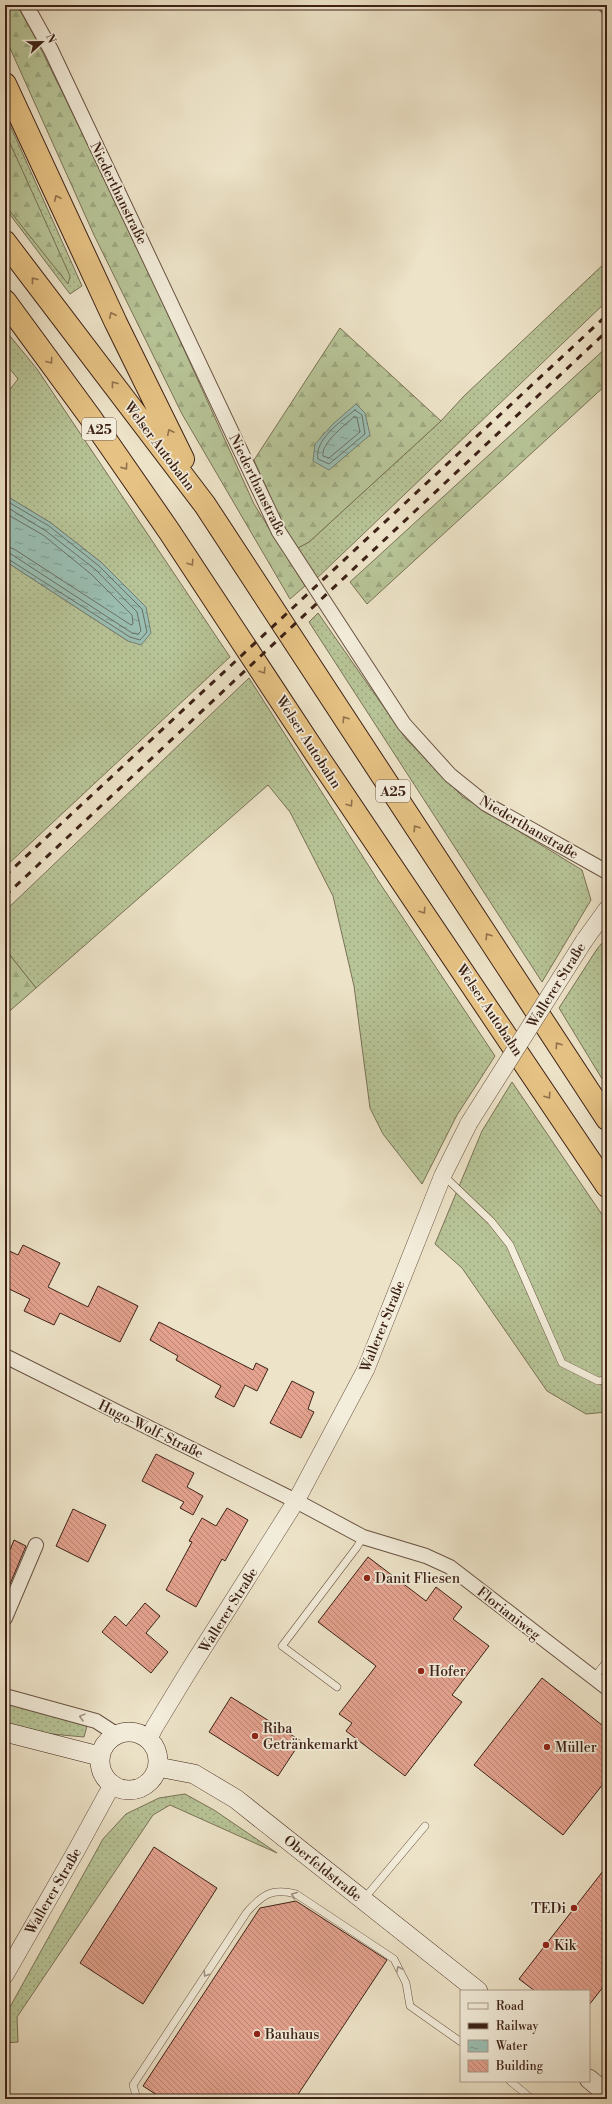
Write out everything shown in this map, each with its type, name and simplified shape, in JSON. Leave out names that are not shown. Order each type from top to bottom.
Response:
[{"type":"highway","points":[[5,84],[116,323],[205,505]]},
{"type":"highway","name":"Welser Autobahn","points":[[5,242],[205,505],[607,1119]]},
{"type":"highway","name":"Welser Autobahn","points":[[5,301],[90,417],[169,531],[320,760],[607,1186]]},
{"type":"main road","points":[[127,1731],[139,1733],[149,1739],[157,1752],[158,1767],[151,1780],[140,1788],[126,1790],[112,1785],[104,1778],[100,1767],[99,1756],[105,1743],[116,1734],[127,1731]]},
{"type":"main road","points":[[5,1732],[99,1756]]},
{"type":"main road","name":"Oberfeldstraße","points":[[158,1767],[194,1774],[236,1799],[477,1990]]},
{"type":"main road","points":[[590,2080],[607,2094]]},
{"type":"street","name":"Niederthanstraße","points":[[26,5],[51,50],[279,532],[404,724],[450,775],[486,804],[607,872]]},
{"type":"street","name":"Wallerer Straße","points":[[149,1739],[154,1728],[188,1672],[296,1501],[366,1369],[443,1175],[469,1123],[584,941],[607,909]]},
{"type":"street","name":"Hugo-Wolf-Straße","points":[[5,1356],[296,1501]]},
{"type":"street","name":"Florianiweg","points":[[296,1501],[363,1537],[426,1556],[450,1567],[607,1688]]},
{"type":"street","points":[[5,1618],[36,1545]]},
{"type":"street","points":[[5,1696],[96,1720],[116,1734]]},
{"type":"street","name":"Wallerer Straße","points":[[5,1975],[112,1785]]},
{"type":"lane","points":[[443,1175],[491,1221],[510,1245],[562,1363],[598,1381],[607,1380]]},
{"type":"lane","points":[[337,1687],[282,1646],[363,1537]]},
{"type":"lane","points":[[594,1678],[607,1661]]},
{"type":"lane","points":[[363,1900],[426,1826]]},
{"type":"lane","points":[[137,2099],[133,2085],[247,1912],[258,1899],[270,1892],[283,1891],[296,1894],[394,1958],[406,1983],[410,2006],[460,2041]]},
{"type":"lane","points":[[511,2082],[532,2099]]},
{"type":"green space","points":[[5,5],[17,5],[36,39],[129,228],[254,504],[305,586],[290,599],[182,414],[94,235],[5,37]]},
{"type":"green space","points":[[5,114],[82,286],[70,294],[5,208]]},
{"type":"green space","points":[[5,132],[70,276],[68,284],[5,205]]},
{"type":"green space","points":[[607,261],[607,301],[315,580],[294,550],[309,542],[441,421],[464,396]]},
{"type":"green space","points":[[340,328],[441,421],[309,542],[294,550],[254,460]]},
{"type":"green space","points":[[5,330],[37,369],[230,657],[5,867],[5,561],[128,641],[146,607],[102,563],[51,523],[5,495],[5,396],[18,379],[5,363]]},
{"type":"green space","points":[[607,347],[607,384],[367,604],[350,582]]},
{"type":"green space","points":[[318,613],[406,739],[463,797],[582,870],[591,900],[542,982],[309,622]]},
{"type":"green space","points":[[249,678],[379,882],[495,1056],[457,1115],[422,1184],[383,1134],[370,1108],[354,986],[333,896],[290,812],[268,785],[36,988],[5,949],[5,911]]},
{"type":"green space","points":[[607,937],[607,1087],[559,1008],[597,949]]},
{"type":"green space","points":[[5,949],[36,988],[5,1015]]},
{"type":"green space","points":[[512,1082],[607,1222],[607,1412],[586,1414],[547,1391],[462,1268],[435,1244],[482,1131]]},
{"type":"green space","points":[[5,1703],[87,1726],[84,1737],[40,1733],[5,1724]]},
{"type":"green space","points":[[185,1794],[214,1810],[277,1853],[170,1805],[153,1815],[17,2017],[18,2042],[5,2043],[5,2016],[103,1839],[126,1814],[159,1798]]},
{"type":"water","points":[[356,404],[365,413],[370,435],[329,470],[313,461],[315,444],[333,424]]},
{"type":"water","points":[[5,495],[51,523],[102,563],[146,607],[151,633],[141,645],[128,641],[5,561]]},
{"type":"building","points":[[23,1245],[60,1263],[48,1287],[88,1307],[98,1286],[138,1306],[120,1342],[60,1313],[54,1325],[24,1311],[30,1299],[5,1287],[5,1249],[18,1255]]},
{"type":"building","points":[[159,1322],[253,1370],[256,1363],[268,1369],[257,1391],[245,1385],[234,1407],[215,1397],[221,1386],[176,1360],[178,1356],[150,1340]]},
{"type":"building","points":[[292,1381],[314,1392],[308,1409],[314,1412],[301,1438],[270,1423]]},
{"type":"building","points":[[156,1454],[194,1473],[187,1487],[203,1496],[193,1515],[180,1508],[184,1502],[142,1481]]},
{"type":"building","points":[[227,1508],[248,1520],[225,1561],[222,1559],[196,1607],[166,1590],[192,1542],[189,1541],[202,1518],[216,1526]]},
{"type":"building","points":[[73,1509],[106,1525],[88,1562],[56,1546]]},
{"type":"building","points":[[14,1540],[26,1546],[5,1596],[5,1548],[10,1550]]},
{"type":"building","name":"Hofer","points":[[368,1557],[426,1601],[436,1587],[462,1607],[453,1619],[489,1646],[452,1695],[462,1702],[405,1776],[346,1731],[352,1723],[339,1714],[376,1666],[318,1622]]},
{"type":"building","points":[[145,1603],[160,1616],[146,1633],[168,1652],[151,1673],[102,1632],[115,1616],[126,1626]]},
{"type":"building","name":"Müller","points":[[542,1678],[607,1729],[607,1779],[563,1835],[474,1765]]},
{"type":"building","name":"Riba Getränkemarkt","points":[[231,1697],[301,1741],[278,1776],[209,1732]]},
{"type":"building","points":[[154,1847],[217,1888],[143,2004],[80,1963]]},
{"type":"building","points":[[607,1866],[607,1982],[590,2004],[590,1990],[534,1990],[519,1979]]},
{"type":"building","name":"Bauhaus","points":[[296,1901],[387,1960],[295,2099],[163,2099],[143,2086],[260,1908]]},
{"type":"railway","points":[[5,876],[607,315]]},
{"type":"railway","points":[[5,896],[607,331]]},
{"type":"place","name":"Danit Fliesen","points":[[367,1578]]},
{"type":"place","name":"Hofer","points":[[421,1671]]},
{"type":"place","name":"Riba Getränkemarkt","points":[[255,1736]]},
{"type":"place","name":"Müller","points":[[547,1747]]},
{"type":"place","name":"TEDi","points":[[574,1908]]},
{"type":"place","name":"Kik","points":[[546,1945]]},
{"type":"place","name":"Bauhaus","points":[[257,2034]]}]
